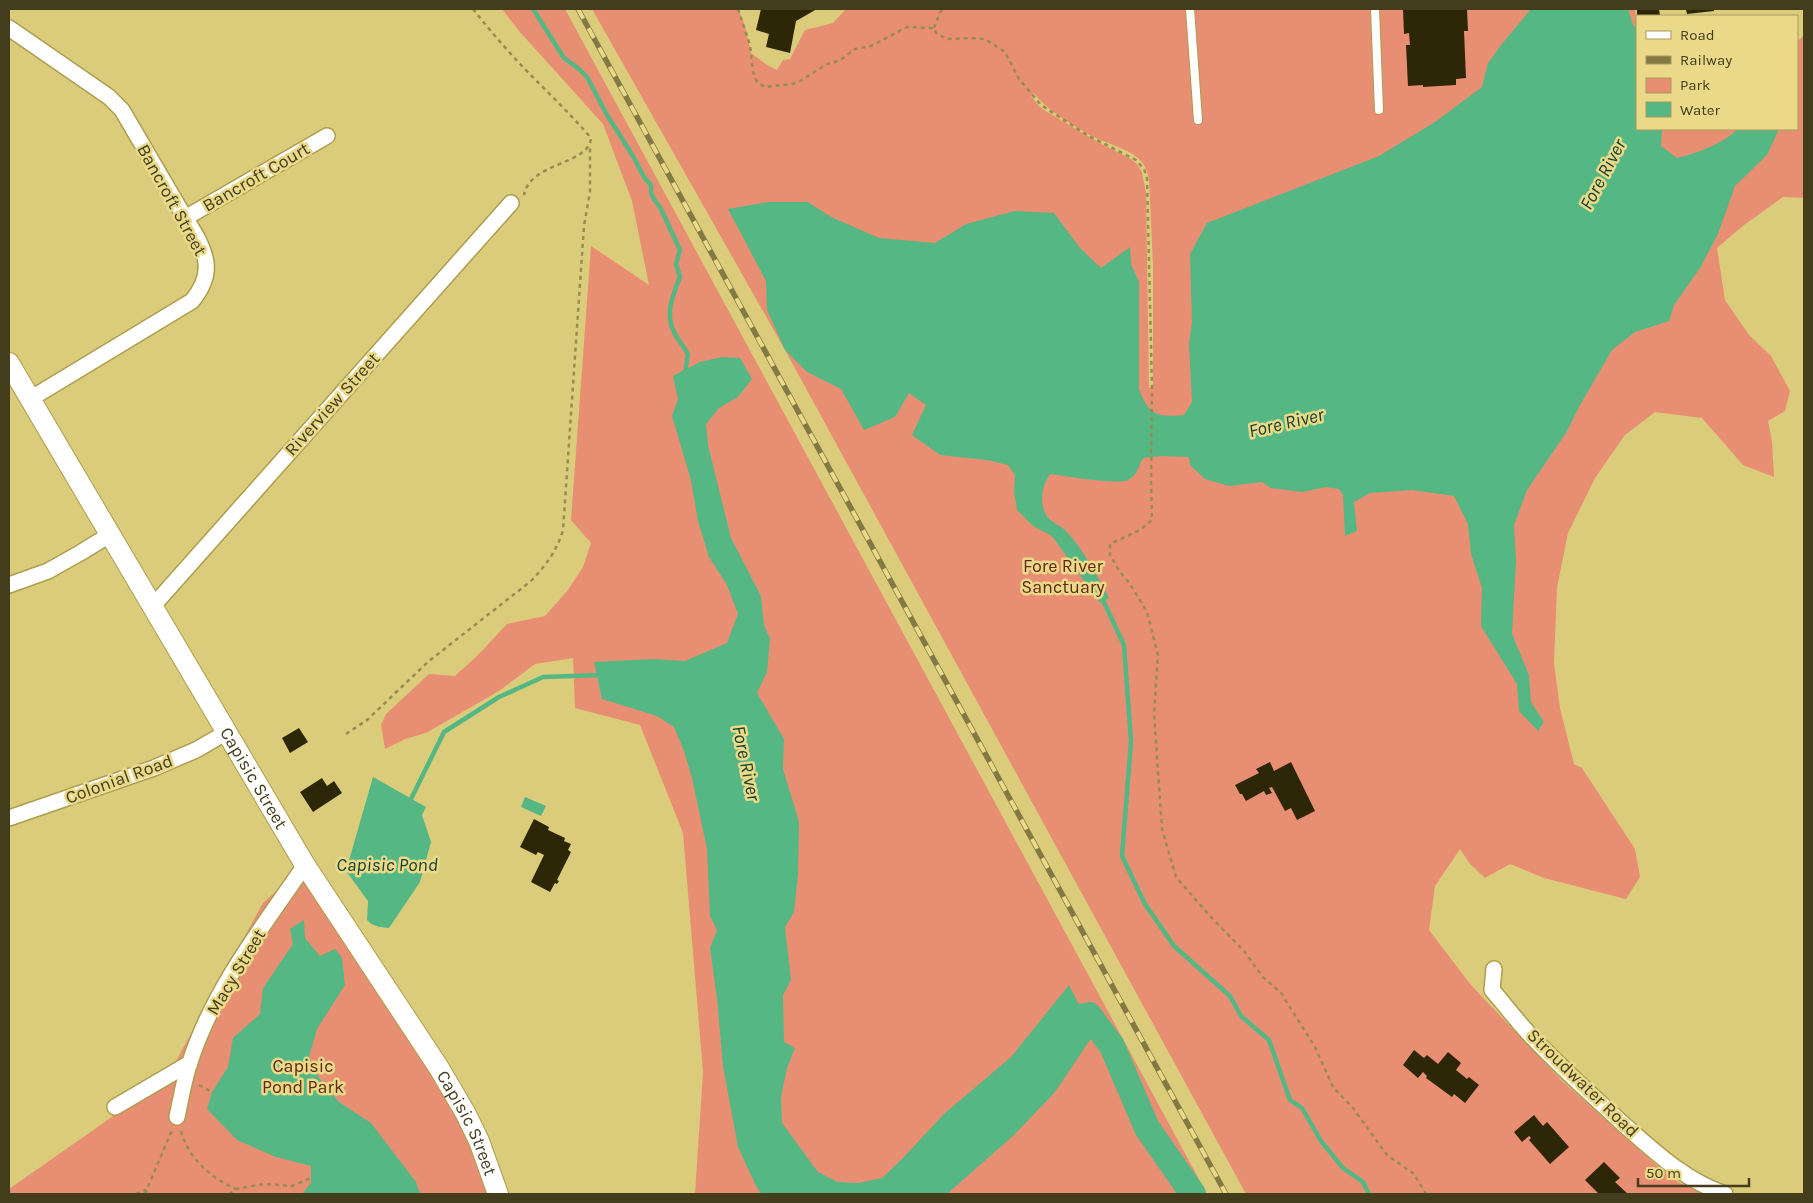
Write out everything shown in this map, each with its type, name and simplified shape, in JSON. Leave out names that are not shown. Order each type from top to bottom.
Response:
[{"type":"street","name":"Bancroft Street","points":[[9,28],[116,103],[122,110],[205,255],[207,270],[203,287],[192,301],[20,389]]},
{"type":"street","name":"Bancroft Court","points":[[185,218],[327,136]]},
{"type":"street","name":"Riverview Street","points":[[153,606],[517,200]]},
{"type":"street","name":"Capisic Street","points":[[9,363],[20,389],[111,534],[305,865],[439,1068],[466,1114],[479,1141],[498,1194]]},
{"type":"street","points":[[9,585],[48,571],[111,534]]},
{"type":"street","name":"Colonial Road","points":[[9,818],[154,768],[196,750],[227,732]]},
{"type":"street","name":"Macy Street","points":[[177,1117],[190,1063],[221,990],[305,865]]},
{"type":"street","name":"Stroudwater Road","points":[[1494,969],[1492,990],[1532,1037],[1565,1071],[1653,1150],[1696,1180],[1724,1194]]},
{"type":"street","points":[[115,1107],[190,1063]]},
{"type":"lane","points":[[1190,9],[1198,120]]},
{"type":"lane","points":[[1375,9],[1378,110]]},
{"type":"path","points":[[346,734],[367,720],[429,661],[531,581],[545,566],[559,544],[563,530],[584,226],[590,192],[590,138],[579,124],[520,64],[472,9]]},
{"type":"path","points":[[738,9],[750,44],[753,72],[757,82],[765,87],[792,84],[800,81],[827,64],[839,61],[855,49],[871,46],[907,26],[934,28]]},
{"type":"path","points":[[945,9],[940,12],[934,28],[936,33],[948,39],[985,39],[1004,52],[1019,79],[1040,105],[1110,147],[1136,160],[1144,169],[1147,178],[1152,387],[1150,482],[1152,520],[1140,530],[1110,544],[1110,555],[1147,612],[1158,655],[1154,713],[1162,829],[1176,877],[1244,951],[1263,977],[1281,993],[1315,1047],[1334,1087],[1353,1108],[1387,1155],[1414,1174],[1426,1194]]},
{"type":"path","points":[[517,200],[538,173],[572,158],[586,150],[590,145]]},
{"type":"path","points":[[145,1194],[177,1117]]},
{"type":"path","points":[[177,1117],[183,1139],[195,1158],[211,1176],[236,1189]]},
{"type":"path","points":[[229,1194],[236,1189],[264,1184],[292,1186],[311,1178]]},
{"type":"path","points":[[136,1194],[148,1189]]},
{"type":"green space","points":[[502,9],[565,9],[1207,1194],[695,1194],[703,1072],[683,833],[640,725],[575,708],[573,658],[535,664],[499,691],[426,733],[405,739],[385,749],[381,725],[386,714],[429,674],[455,676],[507,624],[545,616],[568,590],[583,567],[591,543],[571,520],[591,246],[649,285],[632,201],[603,124],[519,31]]},
{"type":"green space","name":"Fore River Sanctuary","points":[[592,9],[738,9],[745,26],[751,53],[777,70],[783,60],[790,59],[805,30],[833,23],[846,9],[1635,9],[1636,130],[1798,130],[1798,40],[1804,36],[1804,198],[1783,197],[1744,225],[1717,248],[1725,300],[1749,335],[1771,356],[1790,391],[1785,411],[1768,421],[1772,442],[1774,477],[1743,465],[1702,418],[1655,412],[1625,435],[1595,478],[1568,533],[1557,588],[1554,663],[1560,708],[1574,764],[1582,768],[1635,849],[1640,877],[1626,899],[1544,878],[1510,864],[1485,878],[1470,864],[1460,849],[1435,886],[1429,930],[1471,985],[1562,1081],[1655,1164],[1678,1182],[1704,1194],[1246,1194],[785,350]],"holes":[[[1034,93],[1046,106],[1081,130],[1131,153],[1144,164],[1146,169],[1149,178],[1153,266],[1153,387],[1149,387],[1146,193],[1142,172],[1131,159],[1044,110],[1031,96]]]},
{"type":"green space","name":"Capisic Pond Park","points":[[305,865],[393,996],[498,1194],[9,1194],[9,1189],[166,1079],[263,903]]},
{"type":"water","name":"Fore River","points":[[1531,9],[1628,9],[1633,25],[1636,27],[1636,130],[1662,130],[1661,146],[1677,158],[1709,147],[1725,139],[1737,130],[1779,130],[1767,155],[1735,186],[1718,234],[1700,268],[1674,305],[1669,321],[1635,332],[1612,350],[1566,433],[1527,490],[1514,525],[1516,561],[1512,634],[1529,675],[1531,702],[1544,722],[1538,731],[1519,711],[1517,684],[1481,626],[1482,588],[1471,554],[1468,524],[1454,496],[1412,490],[1370,493],[1354,502],[1357,531],[1345,536],[1343,495],[1339,489],[1326,487],[1302,492],[1271,488],[1262,482],[1229,486],[1205,479],[1190,465],[1189,457],[1161,456],[1143,458],[1134,476],[1122,481],[1090,480],[1050,474],[1042,494],[1044,510],[1053,522],[1067,532],[1090,564],[1109,598],[1100,603],[1052,536],[1033,526],[1017,510],[1014,491],[1015,475],[1008,465],[987,460],[940,455],[912,435],[926,405],[909,393],[895,417],[864,430],[841,389],[807,372],[785,350],[767,310],[766,281],[728,209],[768,202],[808,202],[831,217],[879,238],[935,243],[966,224],[1015,211],[1054,213],[1080,248],[1101,268],[1130,247],[1131,264],[1139,282],[1139,389],[1150,409],[1160,415],[1184,415],[1192,402],[1189,344],[1192,322],[1190,254],[1207,223],[1379,156],[1435,122],[1482,87],[1488,63]]},
{"type":"water","name":"Fore River","points":[[722,357],[740,358],[752,379],[738,397],[719,408],[706,424],[708,445],[731,538],[761,596],[764,625],[770,639],[767,672],[757,693],[784,739],[783,769],[799,822],[798,875],[794,912],[785,927],[791,980],[783,995],[784,1042],[795,1048],[787,1068],[781,1097],[782,1123],[818,1172],[838,1182],[859,1183],[882,1178],[944,1114],[1011,1057],[1069,985],[1094,1034],[1055,1092],[1014,1135],[947,1194],[761,1194],[738,1147],[723,1066],[710,948],[717,930],[710,916],[707,849],[692,778],[684,751],[674,727],[657,716],[602,699],[594,662],[653,659],[685,661],[727,643],[738,614],[727,585],[709,557],[698,521],[691,480],[672,416],[678,399],[673,376],[700,362]]},
{"type":"water","name":"Capisic Pond","points":[[373,777],[426,807],[422,815],[431,842],[420,882],[389,928],[374,925],[367,920],[368,901],[346,871]]},
{"type":"water","points":[[525,797],[546,806],[541,816],[521,807]]},
{"type":"water","points":[[304,920],[305,938],[320,956],[335,949],[342,958],[345,985],[317,1029],[309,1057],[319,1078],[339,1102],[371,1123],[416,1182],[420,1194],[302,1194],[311,1183],[311,1166],[276,1157],[237,1140],[207,1109],[212,1092],[228,1067],[233,1038],[260,1014],[263,988],[293,944],[290,929]]},
{"type":"building","points":[[761,9],[817,9],[796,21],[790,53],[766,47],[769,34],[756,30]]},
{"type":"building","points":[[1403,9],[1467,9],[1468,31],[1464,31],[1466,78],[1456,79],[1456,85],[1408,86],[1406,45],[1410,45],[1409,33],[1404,34]]},
{"type":"building","points":[[1637,9],[1659,9],[1660,15],[1637,15]]},
{"type":"building","points":[[1686,9],[1714,9],[1714,11],[1687,14]]},
{"type":"building","points":[[299,728],[308,742],[290,753],[282,738]]},
{"type":"building","points":[[1270,762],[1274,771],[1291,762],[1315,811],[1297,820],[1291,808],[1285,811],[1272,787],[1269,788],[1272,793],[1266,795],[1264,791],[1246,801],[1235,785],[1259,773],[1256,769]]},
{"type":"building","points":[[322,778],[327,786],[334,781],[342,793],[313,812],[300,792]]},
{"type":"building","points":[[534,819],[549,827],[548,830],[565,838],[564,841],[571,844],[568,850],[571,852],[557,880],[559,881],[557,884],[555,883],[550,892],[531,882],[544,855],[538,852],[536,855],[520,847]]},
{"type":"building","points":[[1414,1050],[1424,1058],[1427,1055],[1438,1064],[1448,1052],[1461,1063],[1456,1070],[1467,1079],[1469,1077],[1479,1085],[1465,1103],[1454,1094],[1452,1097],[1426,1078],[1427,1076],[1423,1072],[1418,1078],[1403,1065]]},
{"type":"building","points":[[1534,1115],[1543,1126],[1547,1122],[1569,1147],[1550,1164],[1529,1140],[1531,1138],[1529,1136],[1522,1142],[1514,1132]]},
{"type":"building","points":[[1604,1162],[1620,1178],[1615,1182],[1628,1194],[1599,1194],[1585,1180]]},
{"type":"waterway","points":[[533,9],[564,58],[587,77],[607,115],[644,177],[651,185],[651,193],[661,209],[680,250],[676,264],[680,277],[671,305],[670,320],[675,334],[688,354],[685,373]]},
{"type":"waterway","points":[[1101,596],[1124,645],[1131,741],[1122,856],[1145,904],[1174,946],[1230,996],[1241,1016],[1269,1040],[1290,1100],[1302,1108],[1321,1141],[1343,1168],[1363,1182],[1369,1194]]},
{"type":"waterway","points":[[409,803],[444,732],[499,697],[543,677],[602,675]]},
{"type":"waterway","points":[[1060,1037],[1073,1019],[1089,1015],[1112,1046],[1147,1128],[1193,1194]]},
{"type":"railway","points":[[578,9],[1226,1194]]}]
